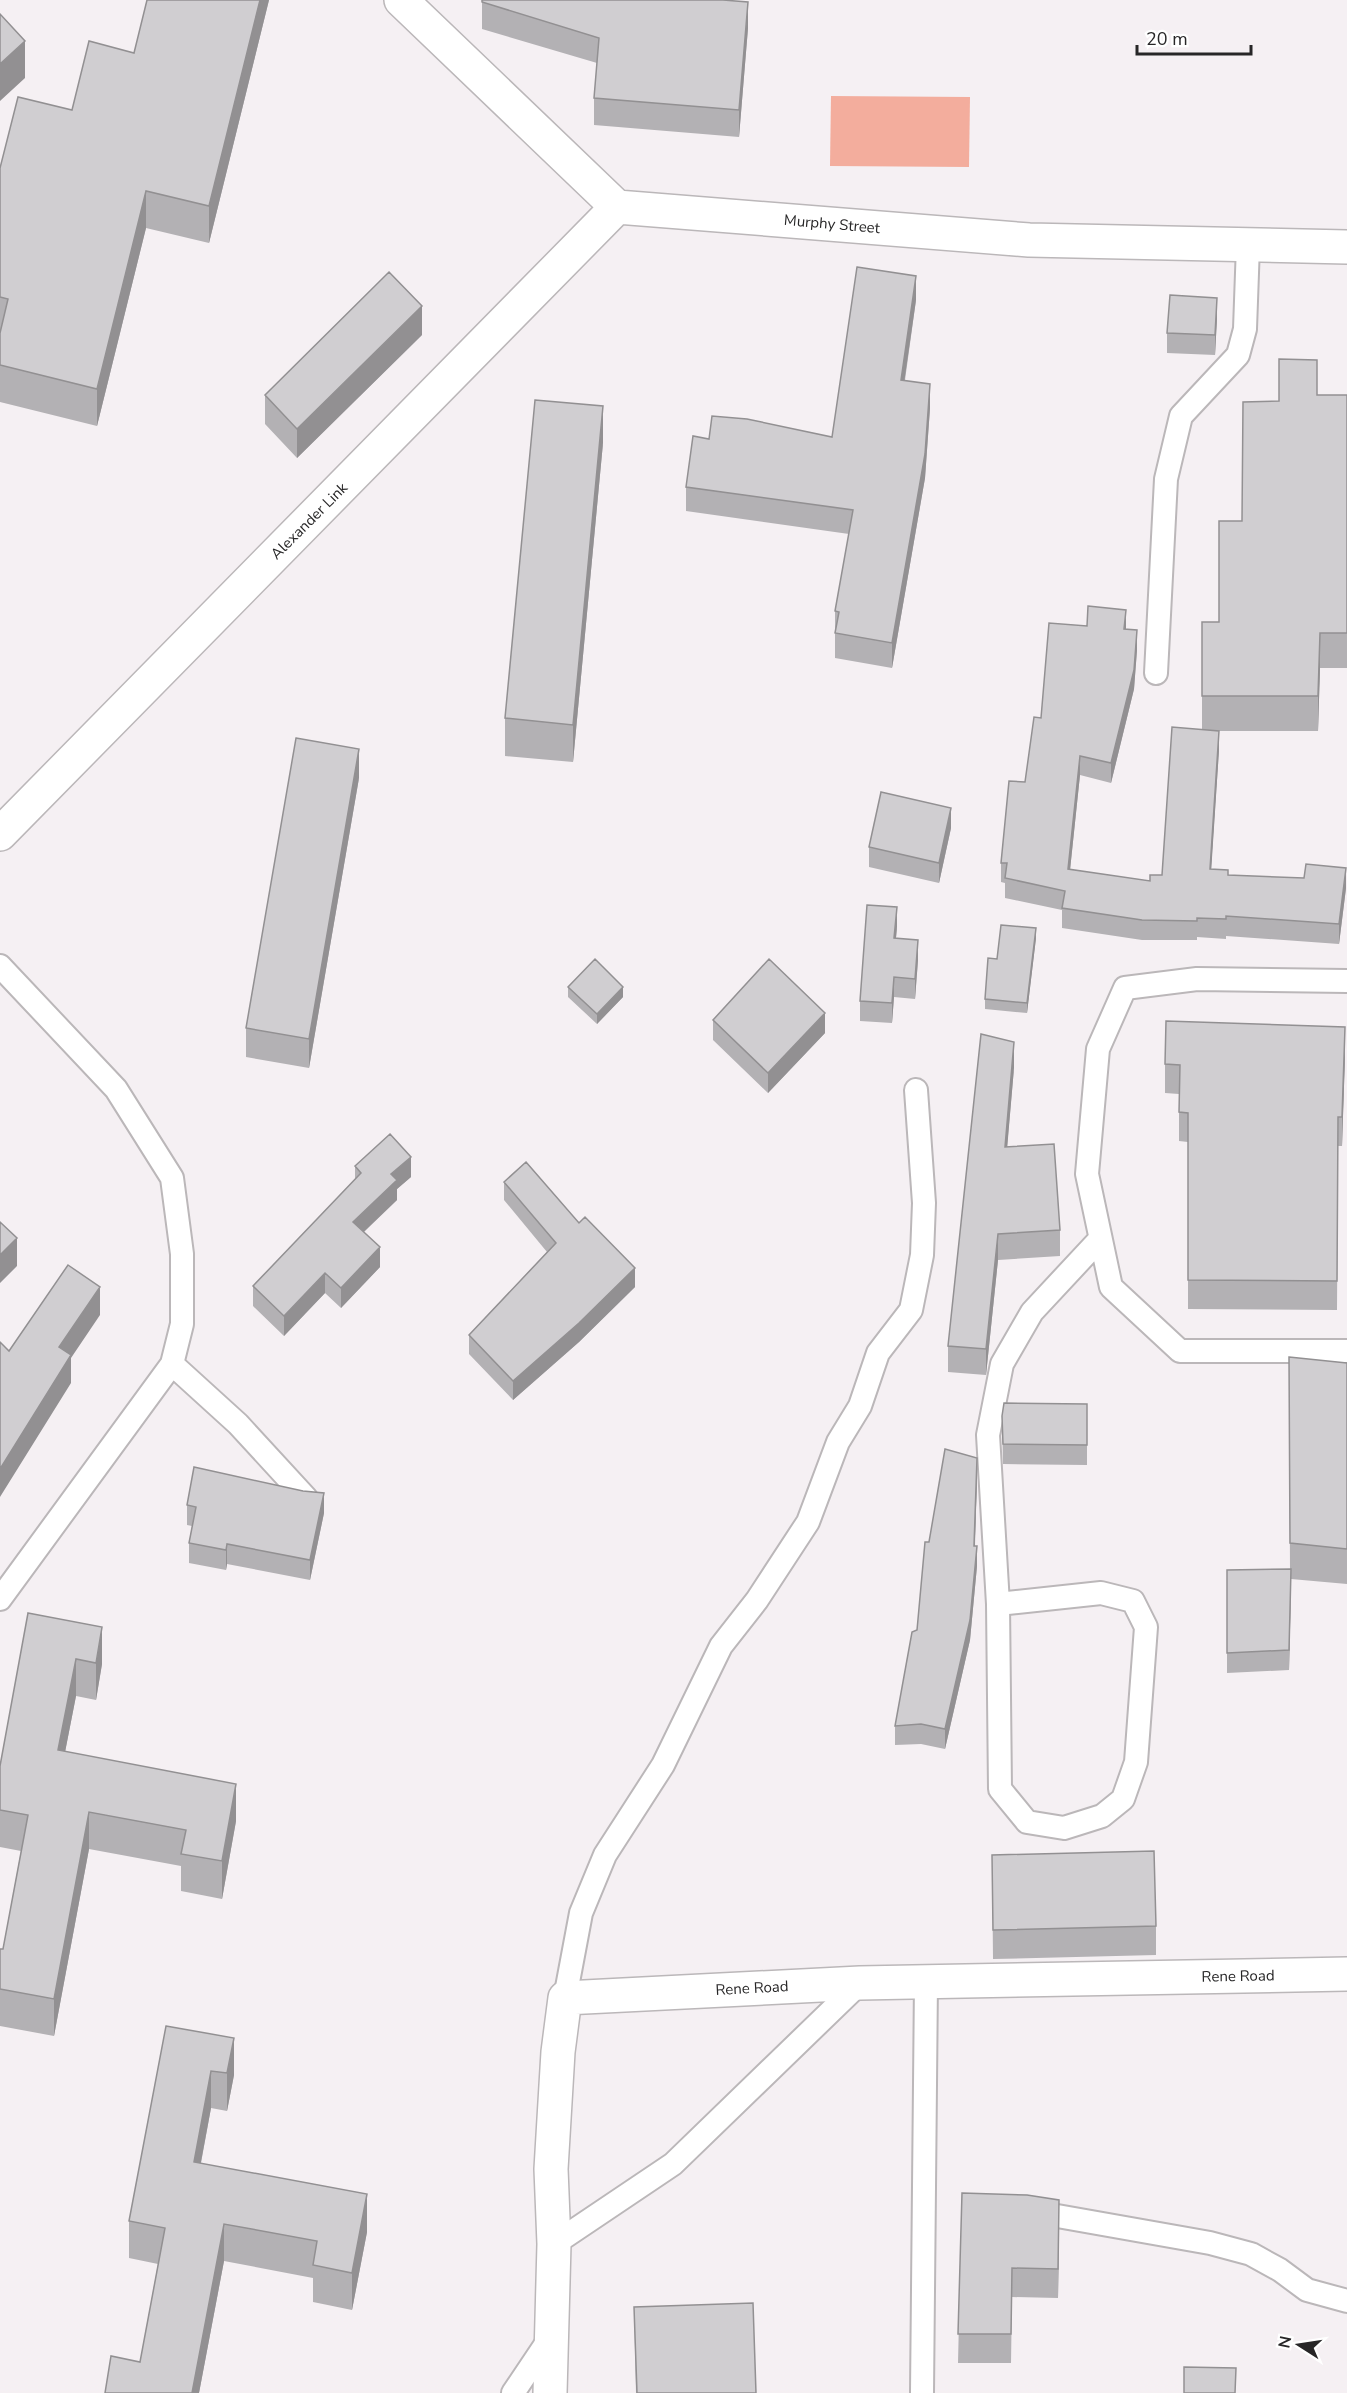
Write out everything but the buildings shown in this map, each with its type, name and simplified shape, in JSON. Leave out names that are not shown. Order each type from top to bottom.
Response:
[{"type":"street","points":[[401,0],[617,207]]},
{"type":"street","name":"Murphy Street","points":[[617,207],[1029,240],[1347,247]]},
{"type":"street","name":"Alexander Link","points":[[0,834],[617,207]]},
{"type":"street","name":"Rene Road","points":[[565,1998],[860,1983],[1347,1974]]},
{"type":"street","points":[[550,2393],[554,2244],[551,2169],[558,2052],[565,1998]]},
{"type":"lane","points":[[1156,673],[1166,479],[1181,416],[1238,355],[1245,329],[1248,245]]},
{"type":"lane","points":[[0,966],[116,1089],[171,1178],[182,1254],[182,1324],[172,1364],[0,1599]]},
{"type":"lane","points":[[1347,981],[1197,979],[1125,988],[1098,1049],[1087,1174],[1111,1287],[1180,1351],[1347,1351]]},
{"type":"lane","points":[[565,1998],[581,1913],[605,1855],[663,1765],[722,1646],[757,1600],[808,1522],[838,1442],[860,1406],[878,1353],[911,1310],[922,1255],[924,1203],[916,1090]]},
{"type":"lane","points":[[998,1604],[1101,1593],[1132,1601],[1146,1627],[1136,1762],[1123,1799],[1102,1815],[1064,1828],[1027,1822],[1000,1788],[998,1604],[988,1436],[1002,1364],[1032,1311],[1100,1239]]},
{"type":"lane","points":[[172,1364],[238,1424],[306,1498]]},
{"type":"lane","points":[[922,2393],[926,1981]]},
{"type":"lane","points":[[554,2244],[673,2164],[860,1983]]},
{"type":"lane","points":[[1006,2206],[1210,2243],[1251,2254],[1280,2270],[1307,2290],[1347,2301]]},
{"type":"lane","points":[[513,2393],[552,2335]]},
{"type":"shaded area","points":[[831,96],[970,97],[969,167],[830,166]]}]
